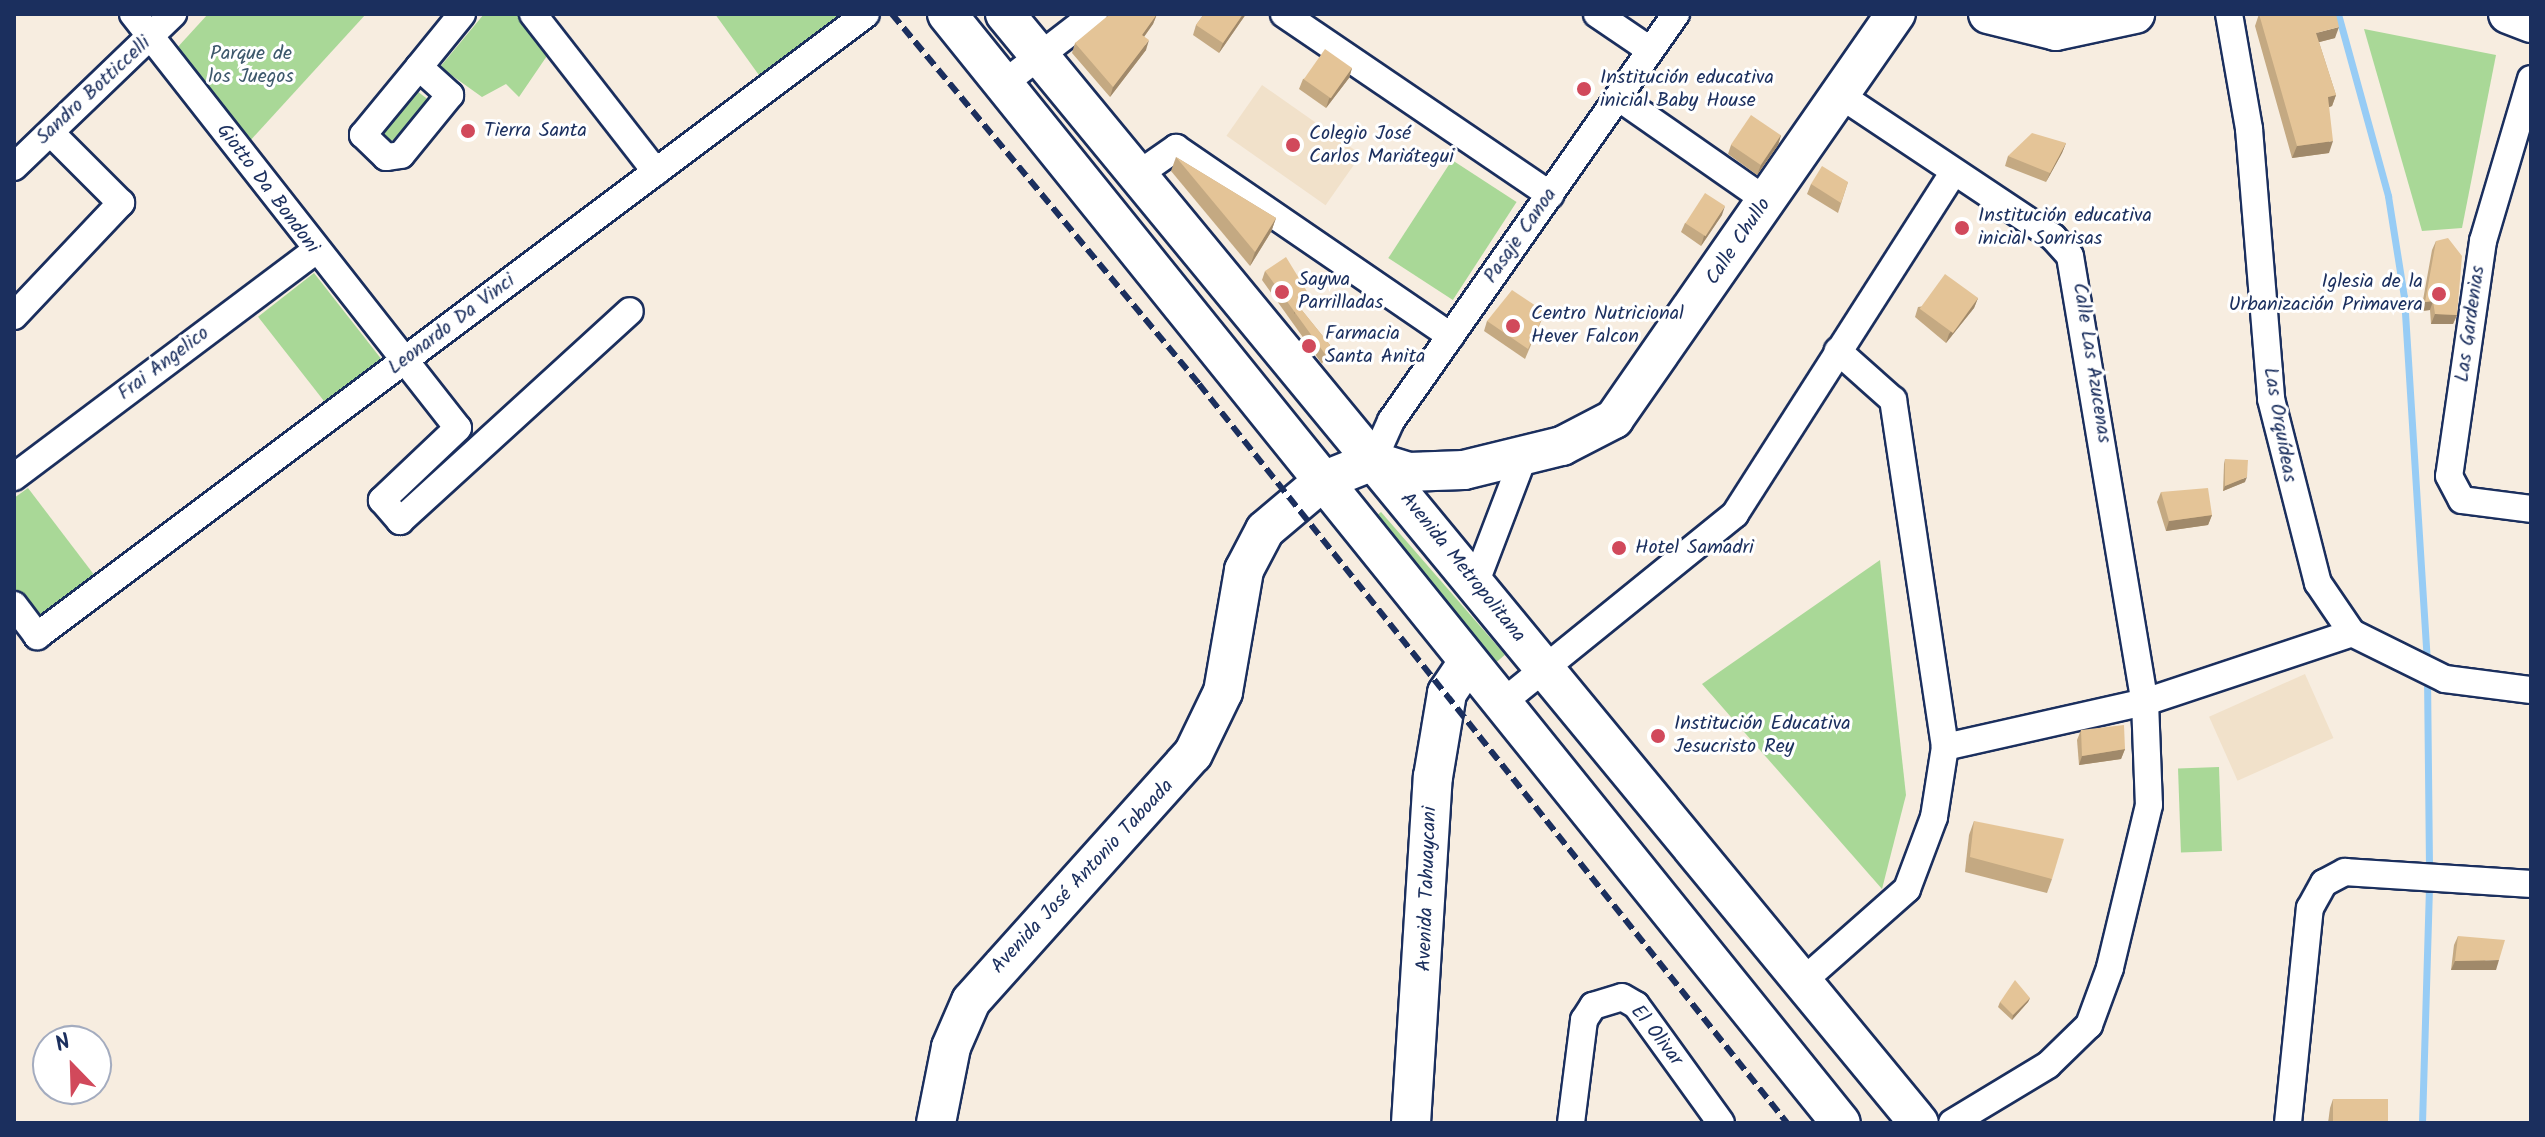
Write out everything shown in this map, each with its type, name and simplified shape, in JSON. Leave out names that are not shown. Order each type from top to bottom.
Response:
[{"type":"main road","points":[[947,14],[1841,1123]]},
{"type":"main road","name":"Avenida Metropolitana","points":[[1005,14],[1919,1123]]},
{"type":"main road","name":"Calle Chullo","points":[[1373,461],[1408,472],[1523,458],[1614,419],[1896,14]]},
{"type":"main road","points":[[1988,14],[2056,31],[2135,14]]},
{"type":"main road","points":[[2508,14],[2531,23]]},
{"type":"main road","name":"Avenida José Antonio Taboada","points":[[936,1123],[951,1047],[971,1001],[1193,754],[1223,692],[1244,570],[1265,530],[1323,481],[1373,461]]},
{"type":"main road","name":"Avenida Tahuaycani","points":[[1411,1123],[1433,777],[1447,693],[1468,662]]},
{"type":"street","name":"Giotto Da Bondoni","points":[[133,14],[400,364],[458,428],[382,500],[400,521],[630,311]]},
{"type":"street","name":"Sandro Botticcelli","points":[[14,167],[152,38],[173,14]]},
{"type":"street","points":[[419,67],[462,14]]},
{"type":"street","points":[[533,14],[656,172]]},
{"type":"street","name":"Leonardo Da Vinci","points":[[14,605],[37,636],[866,14]]},
{"type":"street","points":[[1003,84],[1043,60],[1094,14]]},
{"type":"street","points":[[1284,14],[1550,195]]},
{"type":"street","points":[[1597,14],[1650,50]]},
{"type":"street","name":"Pasaje Canoa","points":[[1373,461],[1391,421],[1676,14]]},
{"type":"street","name":"Las Orquídeas","points":[[2229,14],[2249,129],[2271,399],[2318,583],[2352,633]]},
{"type":"street","name":"Las Gardenias","points":[[2531,79],[2483,241],[2449,476],[2462,500],[2531,509]]},
{"type":"street","name":"Calle Las Azucenas","points":[[1840,95],[1952,175],[2053,237],[2074,266],[2145,702],[2149,805],[2110,968],[2089,1025],[2048,1065],[1952,1123]]},
{"type":"street","points":[[1618,97],[1767,201]]},
{"type":"street","points":[[14,316],[121,203],[51,133]]},
{"type":"street","points":[[1136,176],[1176,148],[1451,336]]},
{"type":"street","points":[[1502,703],[1735,514],[1952,175]]},
{"type":"street","name":"Frai Angelico","points":[[14,477],[315,251]]},
{"type":"street","points":[[1803,981],[1907,889],[1934,817],[1945,747],[1893,400],[1838,351]]},
{"type":"street","points":[[1475,584],[1523,458]]},
{"type":"street","points":[[1945,747],[2145,702],[2352,633],[2445,679],[2531,690]]},
{"type":"street","points":[[2288,1123],[2315,895],[2345,872],[2446,876],[2531,884]]},
{"type":"street","name":"El Olivar","points":[[1571,1123],[1584,1020],[1593,1006],[1622,997],[1636,1005],[1721,1123]]},
{"type":"shaded area","name":"Colegio José Carlos Mariátegui","points":[[1262,85],[1361,154],[1326,205],[1226,136]]},
{"type":"shaded area","points":[[2305,674],[2333,738],[2238,781],[2209,717]]},
{"type":"green space","name":"Parque de los Juegos","points":[[208,14],[366,14],[248,143],[176,49]]},
{"type":"green space","points":[[484,14],[524,14],[551,50],[519,97],[506,84],[482,97],[440,67]]},
{"type":"green space","points":[[715,14],[842,14],[761,78]]},
{"type":"green space","points":[[2364,29],[2496,55],[2462,228],[2422,231]]},
{"type":"green space","points":[[417,91],[430,101],[387,146],[382,133]]},
{"type":"green space","points":[[1452,160],[1517,202],[1453,300],[1388,258]]},
{"type":"green space","points":[[314,273],[385,364],[329,407],[258,317]]},
{"type":"green space","points":[[28,488],[95,576],[38,622],[14,590],[14,498]]},
{"type":"green space","points":[[1381,512],[1505,655],[1491,666],[1367,524]]},
{"type":"green space","points":[[1880,560],[1906,795],[1882,889],[1702,684]]},
{"type":"green space","points":[[2219,767],[2222,851],[2181,852],[2178,768]]},
{"type":"building","points":[[1110,14],[1157,14],[1142,35],[1149,40],[1113,87],[1075,43]]},
{"type":"building","points":[[1204,14],[1243,14],[1223,43],[1196,25]]},
{"type":"building","points":[[2259,14],[2336,14],[2339,27],[2316,33],[2336,95],[2328,97],[2333,141],[2297,146]]},
{"type":"building","points":[[1325,49],[1352,68],[1331,98],[1304,79]]},
{"type":"building","points":[[1751,115],[1781,135],[1761,165],[1731,145]]},
{"type":"building","points":[[2032,133],[2066,143],[2050,173],[2008,156]]},
{"type":"building","points":[[1176,157],[1276,218],[1255,252]]},
{"type":"building","points":[[1822,166],[1848,182],[1841,203],[1811,184]]},
{"type":"building","points":[[1705,193],[1725,206],[1706,236],[1685,223]]},
{"type":"building","name":"Iglesia de la Urbanización Primavera","points":[[2448,238],[2462,256],[2457,315],[2435,314],[2433,301],[2425,302],[2436,241]]},
{"type":"building","points":[[1286,257],[1308,293],[1297,304],[1330,345],[1325,354],[1265,271]]},
{"type":"building","points":[[1945,274],[1978,298],[1953,333],[1920,309]]},
{"type":"building","name":"Centro Nutricional Hever Falcon","points":[[1512,290],[1545,312],[1528,349],[1487,321]]},
{"type":"building","points":[[2225,459],[2248,460],[2247,477],[2225,486]]},
{"type":"building","points":[[2208,488],[2212,515],[2169,521],[2161,492]]},
{"type":"building","points":[[2124,725],[2125,749],[2082,756],[2081,730]]},
{"type":"building","points":[[1974,821],[2064,839],[2052,879],[1970,857]]},
{"type":"building","points":[[2458,936],[2505,940],[2499,960],[2455,961]]},
{"type":"building","points":[[2015,980],[2030,998],[2013,1015],[2000,1002]]},
{"type":"building","points":[[2333,1099],[2388,1099],[2388,1123],[2333,1123]]},
{"type":"waterway","points":[[2338,14],[2388,196],[2404,297],[2427,663]]},
{"type":"waterway","points":[[2427,675],[2429,871]]},
{"type":"waterway","points":[[2422,1123],[2429,883]]},
{"type":"railway","points":[[892,14],[1199,384],[1787,1123]]},
{"type":"place","name":"Institución educativa inicial Baby House","points":[[1584,89]]},
{"type":"place","name":"Tierra Santa","points":[[468,131]]},
{"type":"place","name":"Colegio José Carlos Mariátegui","points":[[1293,145]]},
{"type":"place","name":"Institución educativa inicial Sonrisas","points":[[1962,228]]},
{"type":"place","name":"Saywa Parrilladas","points":[[1282,292]]},
{"type":"place","name":"Iglesia de la Urbanización Primavera","points":[[2439,294]]},
{"type":"place","name":"Centro Nutricional Hever Falcon","points":[[1513,326]]},
{"type":"place","name":"Farmacia Santa Anita","points":[[1309,346]]},
{"type":"place","name":"Hotel Samadri","points":[[1619,548]]},
{"type":"place","name":"Institución Educativa Jesucristo Rey","points":[[1658,736]]}]
